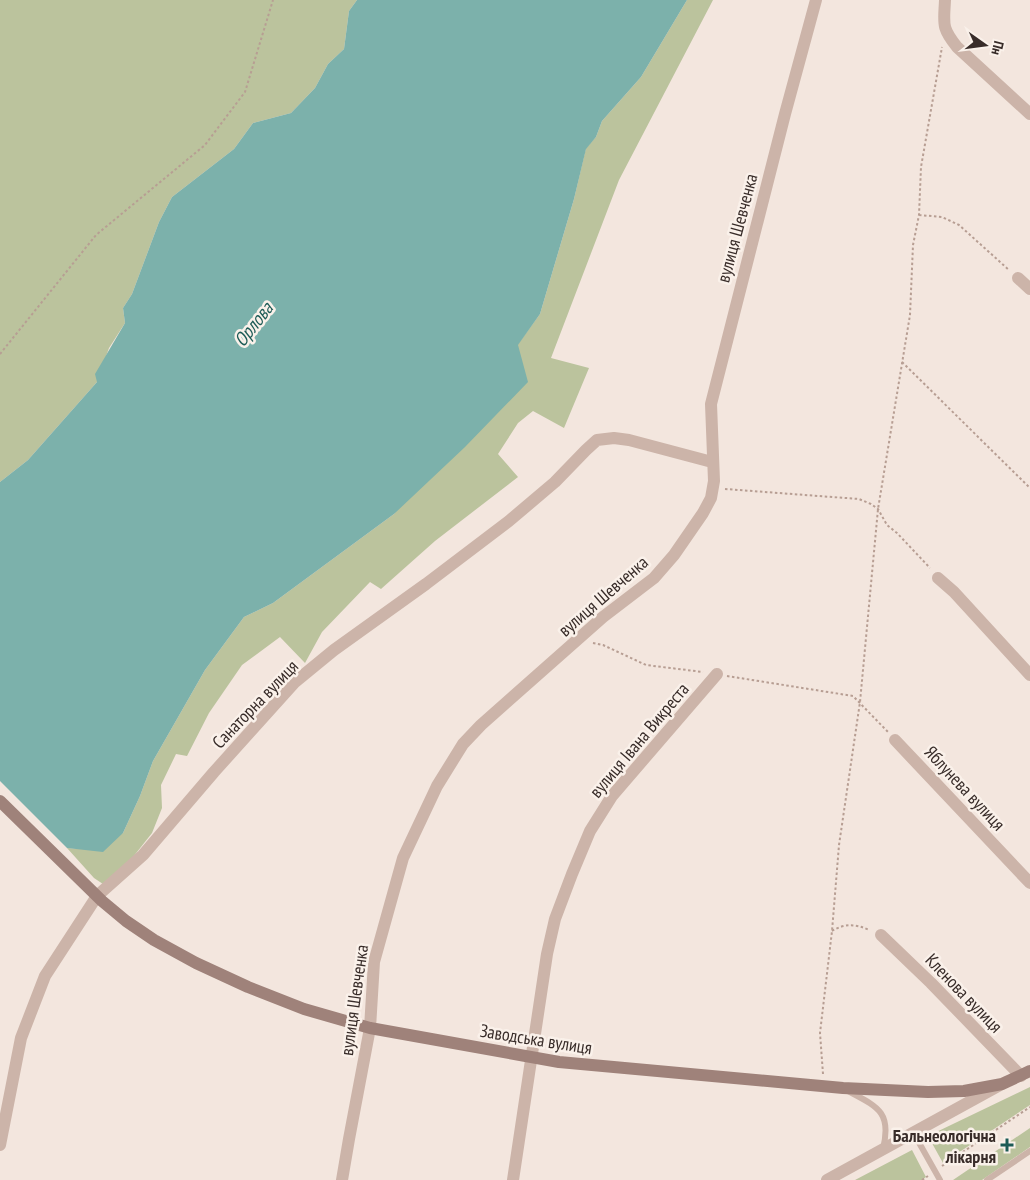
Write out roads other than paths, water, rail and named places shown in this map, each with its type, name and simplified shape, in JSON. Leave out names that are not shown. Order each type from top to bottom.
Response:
[{"type":"street","name":"вулиця Шевченка","points":[[342,1180],[370,1028],[374,962],[403,858],[437,786],[463,744],[482,725],[603,617],[654,578],[674,555],[711,498],[714,481],[711,404],[782,124],[816,0]]},
{"type":"street","points":[[945,0],[944,27],[947,35],[1030,114]]},
{"type":"street","points":[[1018,278],[1030,289]]},
{"type":"street","name":"Санаторна вулиця","points":[[0,1145],[21,1038],[45,976],[97,896],[143,855],[295,682],[334,650],[509,521],[555,482],[597,440],[614,438],[629,440],[712,462]]},
{"type":"street","points":[[936,575],[1030,675]]},
{"type":"street","name":"вулиця Івана Викреста","points":[[513,1180],[547,954],[555,919],[572,874],[590,831],[612,796],[717,674]]},
{"type":"street","name":"Яблунева вулиця","points":[[895,740],[1030,883]]},
{"type":"street","name":"Заводська вулиця","points":[[0,801],[97,896],[133,926],[154,940],[196,963],[248,987],[304,1009],[370,1028],[532,1058],[633,1070],[843,1088],[928,1092],[964,1090],[1002,1084],[1025,1073]]},
{"type":"street","name":"Кленова вулиця","points":[[881,935],[1025,1073]]},
{"type":"street","points":[[826,1180],[1002,1084]]},
{"type":"lane","points":[[843,1088],[865,1100],[882,1113],[886,1121],[887,1132],[883,1149]]},
{"type":"lane","points":[[913,1132],[940,1180]]},
{"type":"lane","points":[[987,1180],[1030,1151]]},
{"type":"water","name":"Орлова","points":[[357,0],[687,0],[641,77],[602,121],[596,137],[586,149],[574,199],[540,314],[518,345],[528,382],[465,447],[394,514],[273,603],[244,617],[205,670],[153,761],[123,833],[103,852],[67,848],[0,781],[0,482],[28,460],[97,382],[95,374],[125,323],[123,308],[132,294],[159,222],[172,197],[234,149],[253,123],[291,113],[315,88],[328,64],[344,49],[349,11]]},
{"type":"place","name":"Бальнеологічна лікарня","points":[[1007,1145]]}]
